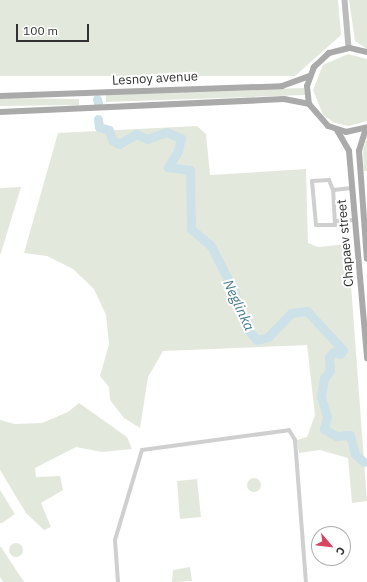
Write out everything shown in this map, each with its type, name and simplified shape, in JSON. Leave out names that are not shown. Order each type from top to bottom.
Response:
[{"type":"main road","points":[[366,128],[336,130],[320,121],[309,104],[309,76],[329,53],[349,48],[367,52]]},
{"type":"main road","name":"Lesnoy avenue","points":[[0,96],[282,86],[309,76]]},
{"type":"main road","name":"Lesnoy avenue","points":[[0,112],[284,99],[309,104]]},
{"type":"main road","name":"Chapaev street","points":[[366,128],[358,151],[367,259]]},
{"type":"main road","name":"Chapaev street","points":[[336,130],[349,151],[367,358]]},
{"type":"street","points":[[345,0],[349,48]]},
{"type":"street","points":[[328,180],[333,190],[335,225],[316,225],[312,181],[328,180]]},
{"type":"street","points":[[333,190],[352,188]]},
{"type":"street","points":[[335,221],[354,220]]},
{"type":"street","points":[[118,582],[115,540],[142,450],[289,430],[295,436],[306,582]]},
{"type":"shaded area","points":[[0,0],[338,0],[341,35],[295,76],[0,76]]},
{"type":"shaded area","points":[[349,0],[367,0],[367,49],[355,41]]},
{"type":"shaded area","points":[[348,54],[367,59],[367,121],[349,126],[335,123],[323,115],[313,90],[323,65]]},
{"type":"shaded area","points":[[304,88],[305,95],[106,102],[106,94]]},
{"type":"shaded area","points":[[0,98],[79,99],[79,105],[0,106]]},
{"type":"shaded area","points":[[197,126],[206,134],[210,175],[306,169],[308,243],[318,247],[348,244],[367,501],[352,503],[348,458],[320,450],[299,453],[297,440],[307,437],[315,415],[307,345],[163,351],[148,377],[140,428],[124,418],[110,400],[109,387],[100,376],[109,344],[106,315],[94,289],[73,269],[47,256],[24,253],[58,133]]},
{"type":"shaded area","points":[[367,137],[367,171],[364,171],[363,151]]},
{"type":"shaded area","points":[[21,187],[1,253],[0,254],[0,188]]},
{"type":"shaded area","points":[[79,403],[127,437],[132,449],[102,452],[76,447],[35,468],[36,477],[60,476],[63,490],[41,503],[51,527],[44,530],[26,513],[0,470],[0,420],[15,424],[42,423],[68,412]]},
{"type":"shaded area","points":[[251,478],[257,478],[261,482],[261,488],[257,492],[251,492],[247,488],[247,482]]},
{"type":"shaded area","points":[[197,479],[201,517],[180,519],[177,481]]},
{"type":"shaded area","points":[[0,490],[15,514],[2,523],[0,523]]},
{"type":"shaded area","points":[[13,543],[19,543],[23,547],[23,553],[19,557],[13,557],[9,553],[9,547]]},
{"type":"shaded area","points":[[0,547],[24,582],[3,582],[0,577]]},
{"type":"shaded area","points":[[190,567],[192,581],[172,582],[173,570]]},
{"type":"waterway","name":"Neglinka","points":[[97,99],[98,103]]},
{"type":"waterway","name":"Neglinka","points":[[98,119],[99,127],[109,130],[112,140],[119,144],[136,134],[147,139],[166,132],[181,138],[178,151],[168,167],[190,170],[191,229],[211,246],[234,291],[246,327],[257,340],[268,337],[291,313],[307,311],[343,350],[340,354],[333,352],[329,357],[330,371],[324,378],[321,397],[327,417],[324,429],[336,436],[350,435],[355,454],[364,462]]}]
